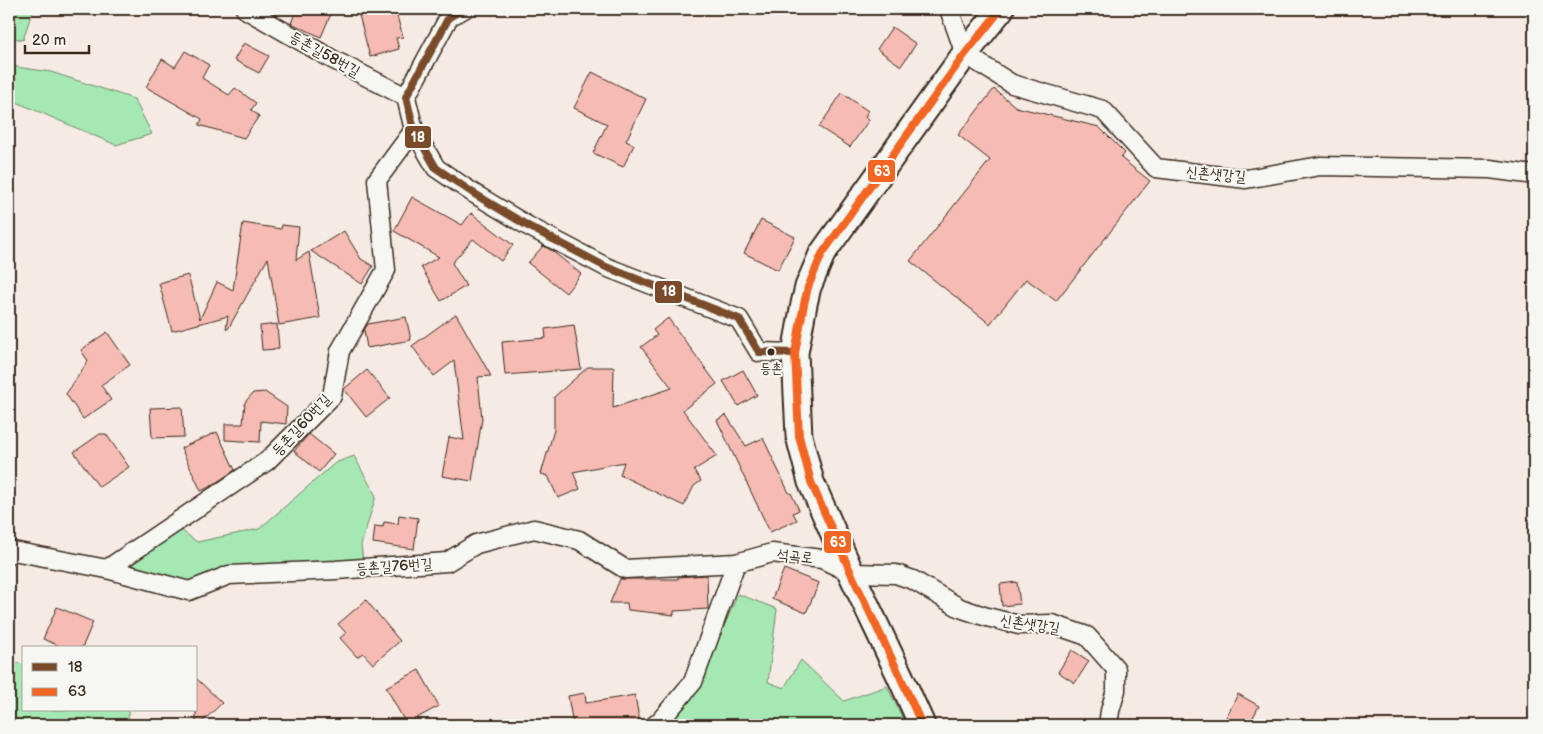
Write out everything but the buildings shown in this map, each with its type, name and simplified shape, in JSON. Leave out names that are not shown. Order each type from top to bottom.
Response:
[{"type":"street","name":"등촌길58번길","points":[[245,9],[332,59],[406,96]]},
{"type":"street","points":[[464,9],[449,17],[406,96],[414,130],[436,168],[528,226],[606,267],[739,319],[758,352],[795,353]]},
{"type":"street","points":[[949,9],[965,54]]},
{"type":"street","points":[[922,725],[811,482],[799,436],[795,353],[808,286],[822,254],[965,54],[1001,9]]},
{"type":"street","name":"신촌샛강길","points":[[965,54],[1012,84],[1103,110],[1156,168],[1246,179],[1320,166],[1490,169],[1534,176]]},
{"type":"street","name":"등촌길60번길","points":[[107,569],[267,461],[332,396],[340,351],[386,270],[377,180],[414,130]]},
{"type":"street","name":"등촌길76번길","points":[[9,554],[13,551],[107,569],[189,591],[229,575],[447,562],[476,544],[534,529],[579,540],[625,569],[736,563]]},
{"type":"street","name":"석곡로","points":[[736,563],[772,553],[822,559],[851,573]]},
{"type":"street","points":[[655,725],[693,682],[736,563]]},
{"type":"street","name":"신촌샛강길","points":[[851,573],[896,574],[913,580],[960,608],[987,617],[1019,625],[1052,624],[1087,636],[1116,669],[1116,690],[1108,725]]},
{"type":"green space","points":[[9,9],[35,9],[31,15],[23,40],[9,37]]},
{"type":"green space","points":[[9,66],[51,72],[134,99],[152,134],[116,145],[9,99]]},
{"type":"green space","points":[[354,456],[376,496],[361,545],[363,561],[187,582],[124,565],[181,530],[197,542],[259,529],[335,463]]},
{"type":"green space","points":[[738,594],[777,609],[768,682],[784,688],[801,660],[844,701],[887,686],[906,725],[667,725],[698,686]]},
{"type":"green space","points":[[9,660],[22,664],[22,712],[128,712],[129,725],[9,725]]},
{"type":"transit line","name":"18","points":[[464,9],[449,17],[406,97],[414,130],[436,168],[528,226],[606,267],[739,319],[759,352],[795,353]]},
{"type":"transit line","name":"63","points":[[922,725],[811,482],[799,436],[795,353],[808,287],[822,254],[965,54],[1001,9]]},
{"type":"place","name":"등촌","points":[[771,352]]}]
